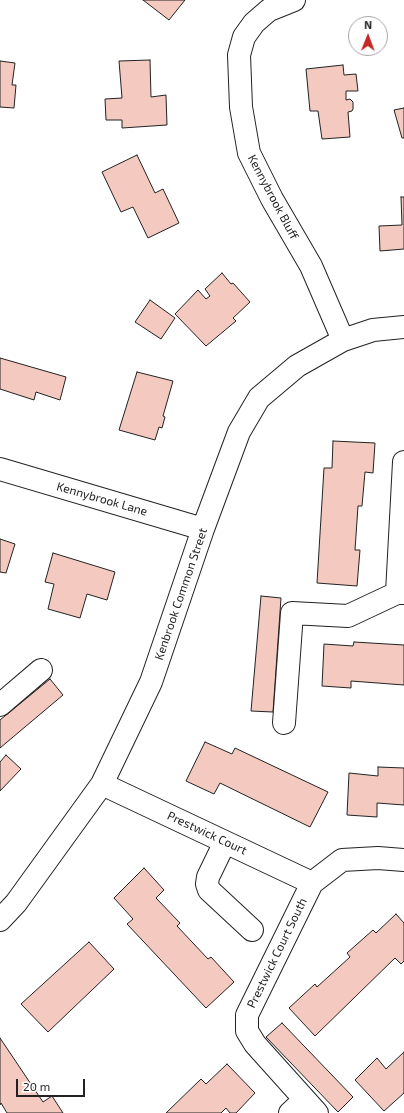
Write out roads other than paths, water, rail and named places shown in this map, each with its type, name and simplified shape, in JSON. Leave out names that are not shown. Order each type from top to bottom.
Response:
[{"type":"street","name":"Kennybrook Bluff","points":[[294,0],[269,10],[254,23],[244,37],[240,55],[241,107],[249,153],[272,198],[311,266],[343,340]]},
{"type":"street","name":"Kenbrook Common Street","points":[[0,920],[16,903],[102,784],[151,682],[203,529],[239,432],[259,398],[297,366],[343,340],[373,330],[404,327]]},
{"type":"street","points":[[284,723],[292,613],[348,616],[400,593],[404,462]]},
{"type":"street","name":"Kennybrook Lane","points":[[0,469],[203,529]]},
{"type":"street","points":[[0,705],[41,670]]},
{"type":"street","name":"Prestwick Court","points":[[102,784],[312,883]]},
{"type":"street","points":[[225,842],[206,884],[209,890],[252,930]]},
{"type":"street","points":[[312,883],[342,860],[378,858],[404,860]]},
{"type":"street","name":"Prestwick Court South","points":[[304,1109],[255,1044],[247,1031],[247,1014],[312,883]]}]
